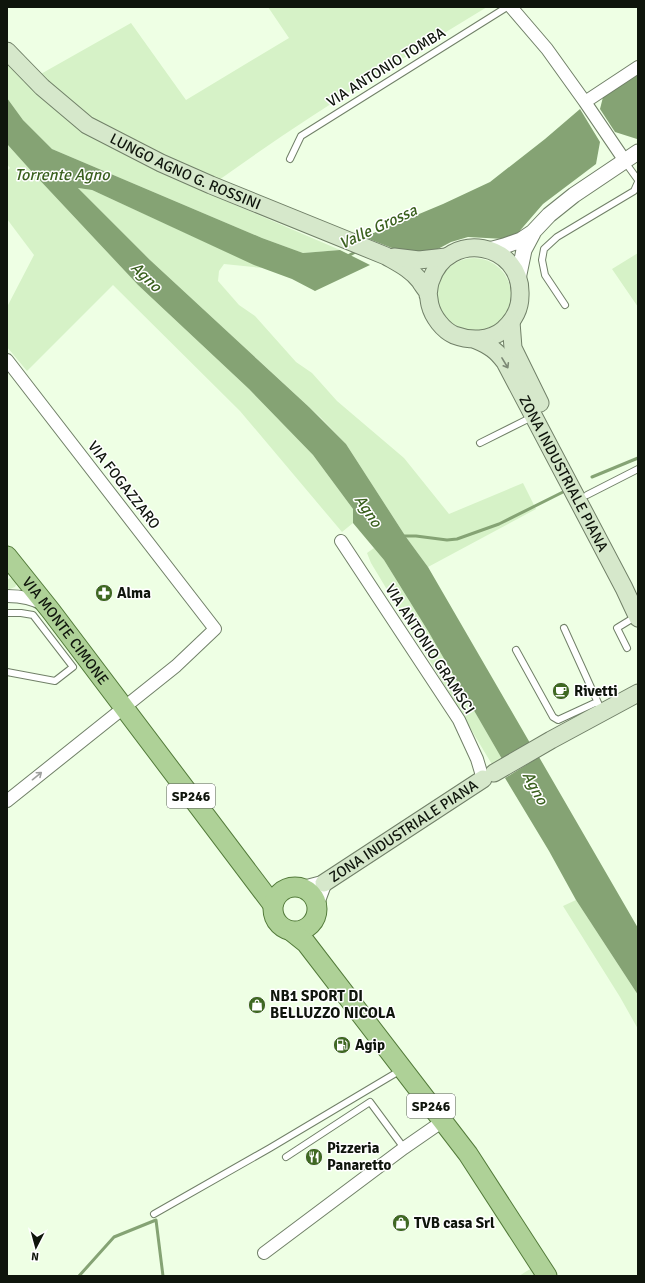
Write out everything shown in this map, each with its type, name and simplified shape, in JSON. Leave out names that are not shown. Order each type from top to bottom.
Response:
[{"type":"main road","name":"LUNGO AGNO G. ROSSINI","points":[[7,51],[42,87],[87,125],[161,163],[386,256]]},
{"type":"main road","name":"ZONA INDUSTRIALE PIANA","points":[[476,340],[489,337],[501,331],[511,322],[517,312],[521,290],[514,269],[507,261],[499,254],[478,247],[466,248],[455,252],[446,258],[436,268],[430,281],[428,295],[430,306],[435,318],[443,327],[453,334],[476,340],[491,347],[505,362],[624,588],[637,617]]},
{"type":"main road","points":[[386,256],[419,260],[446,258]]},
{"type":"main road","points":[[386,256],[408,268],[428,295]]},
{"type":"main road","name":"ZONA INDUSTRIALE PIANA","points":[[511,322],[513,348],[516,356],[638,592]]},
{"type":"main road","name":"VIA MONTE CIMONE","points":[[14,570],[49,608],[123,707]]},
{"type":"main road","points":[[600,707],[638,693]]},
{"type":"main road","name":"SP246","points":[[123,707],[258,885],[276,898]]},
{"type":"main road","name":"ZONA INDUSTRIALE PIANA","points":[[324,883],[489,776],[551,740],[600,707]]},
{"type":"main road","points":[[292,886],[311,895],[317,914],[311,924],[306,943],[291,931],[280,926],[276,922],[274,916],[276,898],[286,888],[292,886]]},
{"type":"main road","points":[[291,931],[302,930],[311,924]]},
{"type":"main road","name":"SP246","points":[[306,943],[468,1154],[547,1276]]},
{"type":"street","points":[[511,7],[550,53],[625,161]]},
{"type":"street","points":[[584,102],[638,67]]},
{"type":"street","points":[[489,250],[521,240],[533,232],[549,215],[574,195],[638,152]]},
{"type":"street","points":[[518,279],[524,250],[533,232]]},
{"type":"street","name":"VIA FOGAZZARO","points":[[7,360],[215,629],[176,666],[123,707]]},
{"type":"street","name":"VIA ANTONIO GRAMSCI","points":[[341,540],[459,720],[477,759],[489,776]]},
{"type":"street","points":[[14,570],[10,596],[19,596],[39,602],[49,608]]},
{"type":"street","points":[[7,801],[123,707]]},
{"type":"street","points":[[311,895],[324,883]]},
{"type":"street","points":[[264,1252],[404,1148],[443,1122]]},
{"type":"lane","name":"VIA ANTONIO TOMBA","points":[[290,159],[301,136],[507,7]]},
{"type":"lane","points":[[565,305],[545,275],[542,260],[544,249],[557,237],[634,191],[638,181],[625,161]]},
{"type":"lane","points":[[480,443],[534,416]]},
{"type":"lane","points":[[587,495],[638,469]]},
{"type":"lane","points":[[7,613],[33,615],[73,667],[55,681],[7,672]]},
{"type":"lane","points":[[627,648],[617,628],[637,617]]},
{"type":"lane","points":[[516,650],[553,717],[558,720],[600,707],[564,628]]},
{"type":"lane","points":[[154,1214],[270,1148],[402,1069]]},
{"type":"lane","points":[[286,1157],[370,1102],[404,1148]]},
{"type":"shaded area","points":[[268,7],[487,7],[318,113],[219,180],[112,131],[76,107],[39,75],[131,23],[186,100],[289,38]]},
{"type":"shaded area","points":[[7,64],[42,99],[67,119],[105,144],[189,185],[340,250],[303,253],[262,238],[52,149],[23,120],[7,98]]},
{"type":"shaded area","points":[[7,144],[138,285],[249,389],[313,455],[353,509],[353,523],[342,532],[240,411],[113,285],[27,371],[7,347],[7,307],[34,255],[7,219],[7,171],[10,168],[7,164]]},
{"type":"shaded area","points":[[78,188],[92,190],[262,268],[224,264],[219,271],[218,281],[239,305],[255,316],[296,362],[312,373],[337,401],[404,458],[449,514],[523,483],[536,509],[428,567],[406,537],[346,444],[321,418],[150,260]]},
{"type":"shaded area","points":[[638,253],[638,307],[612,269]]},
{"type":"shaded area","points":[[467,258],[481,258],[495,264],[505,274],[511,288],[511,302],[505,316],[495,326],[481,332],[467,332],[453,326],[443,316],[437,302],[437,288],[443,274],[453,264]]},
{"type":"shaded area","points":[[374,548],[384,560],[428,631],[502,759],[493,766],[371,563],[367,553]]},
{"type":"shaded area","points":[[10,578],[18,581],[15,587],[7,590],[7,580]]},
{"type":"shaded area","points":[[576,900],[638,995],[638,1029],[620,997],[563,906]]},
{"type":"shaded area","points":[[535,1266],[542,1276],[519,1276]]},
{"type":"water","points":[[638,74],[637,139],[615,132],[600,109],[603,97]]},
{"type":"water","name":"Torrente Agno","points":[[7,98],[23,120],[52,149],[262,238],[303,253],[340,250],[370,265],[315,291],[292,279],[254,265],[92,190],[78,188],[150,260],[309,407],[346,444],[406,537],[428,567],[530,743],[502,759],[428,631],[384,560],[353,523],[353,509],[313,455],[249,389],[138,285],[7,144]]},
{"type":"water","points":[[580,109],[600,142],[596,164],[543,204],[517,234],[504,239],[468,237],[451,242],[436,250],[421,255],[402,252],[364,237],[443,204],[490,182],[545,139]]},
{"type":"water","name":"Agno","points":[[539,757],[638,928],[638,995],[576,900],[549,851],[505,778]]},
{"type":"waterway","name":"Valle Grossa","points":[[346,257],[357,251]]},
{"type":"waterway","points":[[592,477],[638,458]]},
{"type":"waterway","points":[[402,536],[416,536],[447,540],[457,539],[499,524],[563,492]]},
{"type":"waterway","points":[[79,1276],[114,1237],[156,1220],[163,1276]]},
{"type":"place","name":"Alma","points":[[104,593]]},
{"type":"place","name":"Rivetti","points":[[561,691]]},
{"type":"place","name":"NB1 SPORT DI BELLUZZO NICOLA","points":[[257,1005]]},
{"type":"place","name":"Agip","points":[[342,1045]]},
{"type":"place","name":"Pizzeria Panaretto","points":[[314,1157]]},
{"type":"place","name":"TVB casa Srl","points":[[401,1223]]}]
